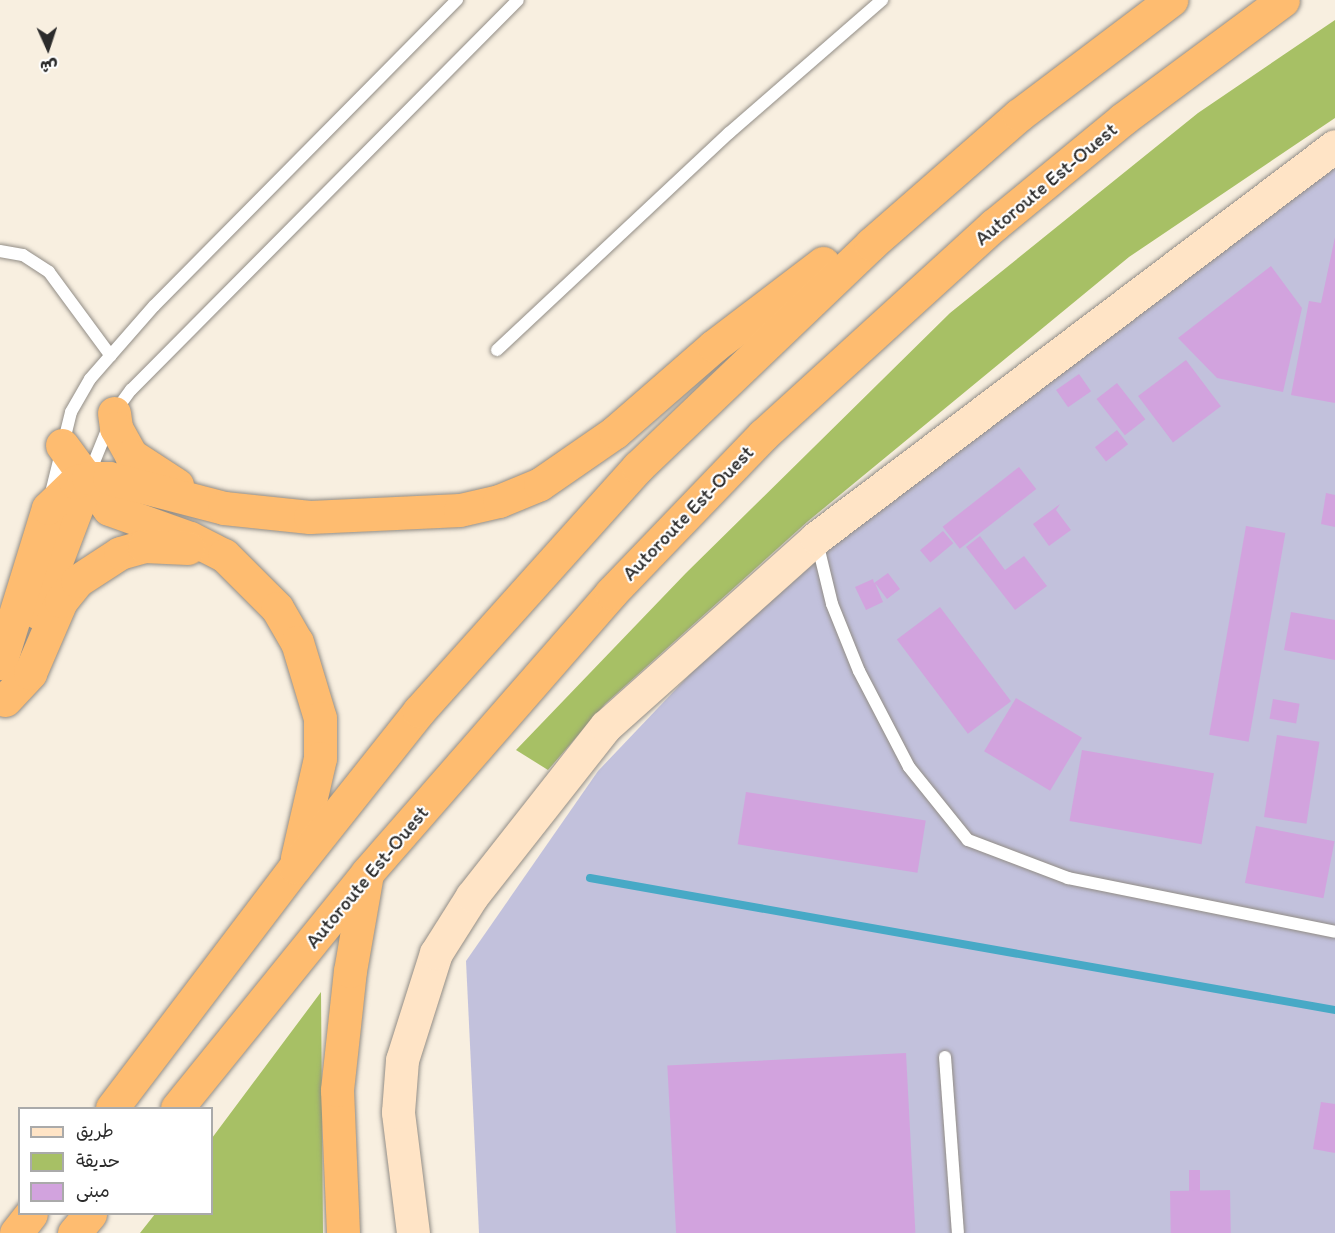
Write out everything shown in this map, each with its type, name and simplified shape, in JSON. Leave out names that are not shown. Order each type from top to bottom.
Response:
[{"type":"highway","points":[[0,663],[48,508],[69,485],[88,478],[109,478],[224,508],[310,517],[421,513],[498,501],[540,484],[615,432],[741,324],[1171,0]]},
{"type":"highway","name":"Autoroute Est-Ouest","points":[[178,1107],[367,873],[611,593],[763,435],[994,225],[1123,119],[1283,0]]},
{"type":"highway","points":[[113,1107],[295,867],[427,702],[638,467],[760,346],[1019,115]]},
{"type":"highway","points":[[114,413],[116,428],[131,455],[166,479],[224,508]]},
{"type":"highway","points":[[62,445],[88,478],[105,506],[114,513],[208,546],[251,578],[276,608],[297,642],[320,718],[320,758],[295,867]]},
{"type":"highway","points":[[2,708],[88,478]]},
{"type":"highway","points":[[2,708],[27,677],[61,601],[77,581],[120,553],[170,545],[196,550],[251,578]]},
{"type":"highway","points":[[343,1233],[337,1090],[350,971],[367,873]]},
{"type":"highway","points":[[16,1233],[30,1215]]},
{"type":"highway","points":[[74,1233],[89,1215]]},
{"type":"main road","points":[[413,1233],[398,1112],[402,1060],[436,953],[472,896],[606,726],[816,538],[1329,153]]},
{"type":"lane","points":[[48,508],[62,445],[79,395],[154,306],[457,0]]},
{"type":"lane","points":[[88,478],[114,413],[131,390],[518,0]]},
{"type":"lane","points":[[497,350],[729,133],[882,0]]},
{"type":"lane","points":[[0,252],[23,255],[49,272],[111,356]]},
{"type":"lane","points":[[816,538],[832,604],[859,671],[909,767],[968,840],[1068,878],[1335,932]]},
{"type":"lane","points":[[945,1057],[958,1233]]},
{"type":"shaded area","points":[[1335,168],[1335,1233],[479,1233],[466,961],[598,771],[774,586],[1038,380]]},
{"type":"green space","points":[[1335,20],[1335,118],[1129,257],[807,522],[605,704],[548,770],[516,750],[686,573],[950,313],[1198,113]]},
{"type":"green space","points":[[321,992],[323,1233],[140,1233],[154,1215],[213,1215],[213,1137]]},
{"type":"building","points":[[1335,237],[1335,403],[1291,395],[1309,301],[1321,303]]},
{"type":"building","points":[[1271,266],[1302,308],[1283,392],[1217,378],[1178,338]]},
{"type":"building","points":[[1186,360],[1221,406],[1173,442],[1138,396]]},
{"type":"building","points":[[1079,374],[1091,391],[1068,407],[1056,390]]},
{"type":"building","points":[[1117,383],[1145,419],[1125,435],[1097,399]]},
{"type":"building","points":[[1117,430],[1128,444],[1106,461],[1095,447]]},
{"type":"building","points":[[1019,467],[1036,489],[960,549],[943,527]]},
{"type":"building","points":[[1326,493],[1335,495],[1335,527],[1321,524]]},
{"type":"building","points":[[1060,504],[1056,510],[1071,530],[1049,546],[1033,524]]},
{"type":"building","points":[[1246,526],[1285,533],[1249,742],[1209,735]]},
{"type":"building","points":[[943,531],[953,543],[930,563],[920,550]]},
{"type":"building","points":[[980,536],[1005,570],[1024,556],[1047,586],[1015,610],[966,547]]},
{"type":"building","points":[[888,573],[900,589],[887,599],[875,583],[883,602],[866,610],[855,587],[873,579],[874,583]]},
{"type":"building","points":[[940,607],[1011,701],[968,734],[897,639]]},
{"type":"building","points":[[1291,612],[1335,620],[1335,660],[1284,650]]},
{"type":"building","points":[[1016,698],[1082,738],[1050,791],[984,751]]},
{"type":"building","points":[[1273,699],[1300,704],[1296,723],[1270,719]]},
{"type":"building","points":[[1277,735],[1319,742],[1306,824],[1264,817]]},
{"type":"building","points":[[1082,750],[1214,773],[1201,844],[1069,821]]},
{"type":"building","points":[[746,792],[926,820],[917,873],[738,844]]},
{"type":"building","points":[[1256,826],[1335,841],[1323,898],[1245,883]]},
{"type":"building","points":[[906,1053],[915,1233],[676,1233],[667,1066]]},
{"type":"building","points":[[1321,1102],[1335,1104],[1335,1153],[1313,1149]]},
{"type":"building","points":[[1189,1170],[1200,1170],[1200,1191],[1189,1191]]},
{"type":"building","points":[[1230,1190],[1231,1233],[1171,1233],[1170,1191]]},
{"type":"waterway","points":[[590,878],[1335,1010]]}]
